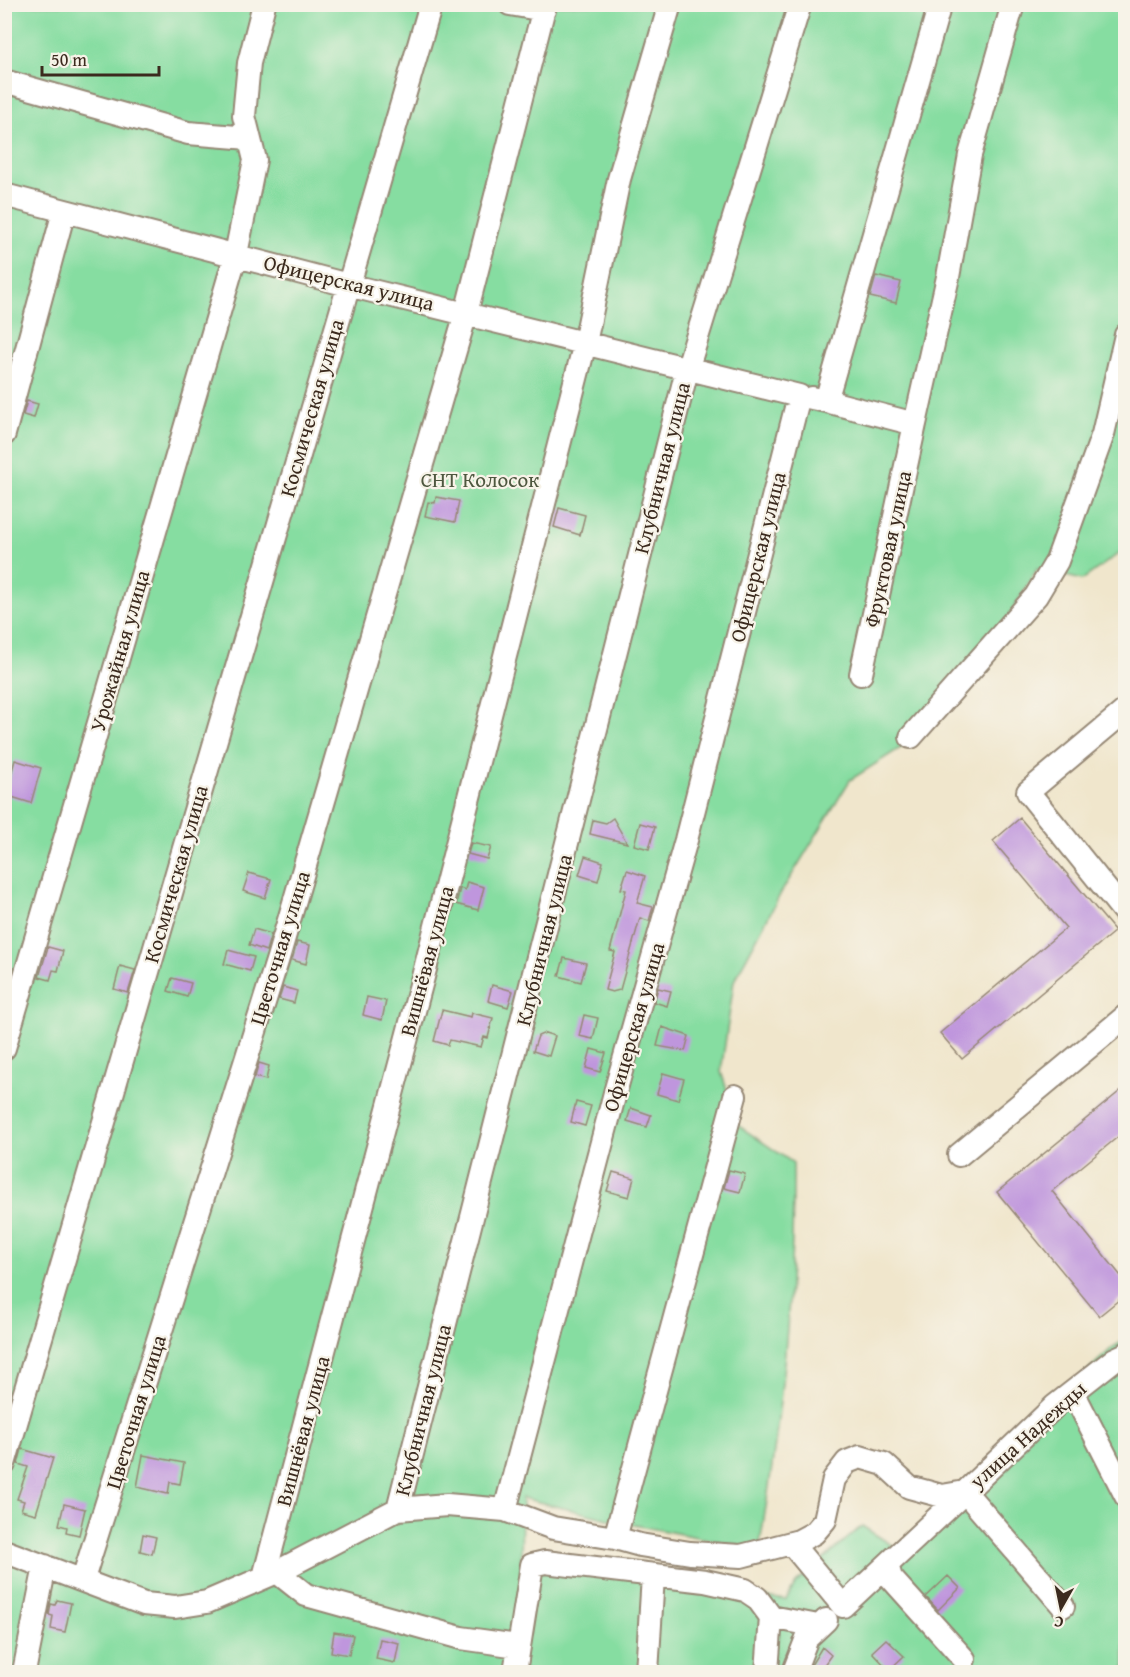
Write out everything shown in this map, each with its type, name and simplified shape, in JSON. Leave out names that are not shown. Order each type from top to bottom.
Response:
[{"type":"street","name":"Урожайная улица","points":[[4,1048],[236,254],[255,160],[244,116],[249,63],[264,4]]},
{"type":"street","name":"Космическая улица","points":[[4,1464],[430,4]]},
{"type":"street","points":[[510,4],[544,7]]},
{"type":"street","name":"Вишнёвая улица","points":[[271,1574],[585,343],[619,179],[670,4]]},
{"type":"street","name":"Клубничная улица","points":[[398,1509],[687,370],[800,4]]},
{"type":"street","points":[[826,401],[940,4]]},
{"type":"street","name":"Фруктовая улица","points":[[861,674],[948,277],[970,155],[1013,4]]},
{"type":"street","name":"Цветочная улица","points":[[83,1580],[278,958],[466,313],[544,7]]},
{"type":"street","points":[[4,81],[188,133],[249,138]]},
{"type":"street","name":"Офицерская улица","points":[[4,195],[348,285],[799,396],[686,840],[616,1089],[505,1510]]},
{"type":"street","points":[[4,434],[64,211]]},
{"type":"street","points":[[911,737],[1036,596],[1057,561],[1103,434],[1125,335]]},
{"type":"street","points":[[799,396],[915,423]]},
{"type":"street","points":[[1125,710],[1028,792],[1125,914]]},
{"type":"street","points":[[959,1155],[1125,1016]]},
{"type":"street","points":[[615,1538],[735,1096]]},
{"type":"street","name":"улица Надежды","points":[[1063,1606],[965,1491],[1073,1392],[1115,1359],[1125,1354]]},
{"type":"street","points":[[1073,1392],[1125,1496]]},
{"type":"street","points":[[4,1551],[144,1604],[175,1607],[207,1602],[271,1574],[398,1509],[447,1505],[505,1510],[554,1528],[615,1538],[640,1545],[690,1554],[741,1556],[791,1543],[814,1533],[825,1520],[834,1479],[847,1462],[860,1457],[884,1464],[909,1487],[942,1496],[965,1491]]},
{"type":"street","points":[[797,1672],[795,1669],[807,1638],[818,1626],[843,1606],[965,1491]]},
{"type":"street","points":[[791,1543],[843,1606]]},
{"type":"street","points":[[515,1672],[532,1565],[545,1562],[705,1581],[745,1590],[757,1598],[771,1617],[767,1672]]},
{"type":"street","points":[[887,1565],[891,1578],[964,1659]]},
{"type":"street","points":[[24,1672],[45,1566]]},
{"type":"street","points":[[271,1574],[306,1595],[461,1638],[518,1646]]},
{"type":"street","points":[[647,1672],[653,1576]]},
{"type":"street","points":[[771,1617],[818,1626]]},
{"type":"green space","name":"СНТ Колосок","points":[[5,5],[1125,5],[1125,549],[1082,580],[1037,569],[978,669],[913,740],[850,780],[782,891],[734,981],[721,1072],[739,1126],[793,1163],[791,1260],[785,1357],[774,1453],[759,1549],[629,1524],[522,1498],[521,1570],[535,1563],[786,1600],[796,1583],[862,1526],[898,1549],[1113,1347],[1125,1340],[1125,1672],[5,1672]]},
{"type":"building","points":[[876,276],[901,282],[896,303],[870,297]]},
{"type":"building","points":[[27,401],[38,404],[34,418],[23,415]]},
{"type":"building","points":[[436,497],[459,501],[455,522],[425,516],[428,502],[435,503]]},
{"type":"building","points":[[559,508],[585,515],[580,535],[554,527]]},
{"type":"building","points":[[15,760],[41,768],[31,803],[5,795]]},
{"type":"building","points":[[613,818],[627,843],[590,834],[593,820],[606,823]]},
{"type":"building","points":[[1020,818],[1115,931],[962,1059],[940,1033],[1066,928],[993,841]]},
{"type":"building","points":[[640,823],[655,827],[649,849],[634,845]]},
{"type":"building","points":[[471,843],[491,847],[487,859],[468,854]]},
{"type":"building","points":[[585,856],[603,862],[598,881],[579,875]]},
{"type":"building","points":[[627,870],[645,876],[637,903],[653,907],[649,921],[640,918],[620,990],[612,992],[605,990],[615,952],[610,951],[626,890],[621,889]]},
{"type":"building","points":[[249,873],[271,879],[265,898],[243,891]]},
{"type":"building","points":[[467,882],[484,887],[478,910],[456,904],[460,888],[465,890]]},
{"type":"building","points":[[254,929],[271,934],[266,951],[249,945]]},
{"type":"building","points":[[297,942],[310,945],[306,964],[292,960]]},
{"type":"building","points":[[48,947],[63,951],[58,971],[53,970],[50,980],[39,977]]},
{"type":"building","points":[[228,950],[254,957],[250,971],[224,964]]},
{"type":"building","points":[[564,958],[586,963],[581,982],[559,976]]},
{"type":"building","points":[[120,966],[135,970],[128,993],[114,989]]},
{"type":"building","points":[[172,978],[191,983],[187,997],[168,991]]},
{"type":"building","points":[[492,985],[513,991],[508,1007],[488,1001]]},
{"type":"building","points":[[283,987],[297,991],[294,1003],[279,999]]},
{"type":"building","points":[[658,988],[671,991],[667,1006],[654,1002]]},
{"type":"building","points":[[367,997],[386,1001],[382,1020],[363,1015]]},
{"type":"building","points":[[442,1010],[471,1017],[472,1013],[493,1018],[488,1038],[484,1037],[481,1047],[450,1040],[448,1045],[434,1041]]},
{"type":"building","points":[[584,1015],[598,1018],[593,1039],[579,1036]]},
{"type":"building","points":[[662,1027],[689,1036],[685,1051],[657,1046]]},
{"type":"building","points":[[545,1033],[555,1036],[549,1056],[533,1051],[538,1036]]},
{"type":"building","points":[[591,1049],[606,1053],[600,1072],[586,1068]]},
{"type":"building","points":[[259,1063],[269,1066],[266,1080],[255,1077]]},
{"type":"building","points":[[663,1073],[684,1079],[678,1100],[657,1094]]},
{"type":"building","points":[[1125,1087],[1125,1131],[1052,1191],[1125,1281],[1125,1295],[1099,1316],[997,1192]]},
{"type":"building","points":[[576,1102],[591,1106],[585,1126],[571,1122]]},
{"type":"building","points":[[631,1108],[651,1115],[647,1127],[627,1121]]},
{"type":"building","points":[[729,1170],[745,1174],[740,1192],[724,1188]]},
{"type":"building","points":[[613,1172],[634,1178],[629,1197],[607,1191]]},
{"type":"building","points":[[22,1449],[53,1458],[36,1514],[21,1510],[24,1501],[17,1499],[28,1467],[18,1464]]},
{"type":"building","points":[[143,1455],[184,1463],[180,1484],[170,1482],[168,1494],[137,1487]]},
{"type":"building","points":[[64,1504],[85,1509],[79,1535],[66,1532],[67,1527],[59,1525]]},
{"type":"building","points":[[143,1534],[156,1537],[152,1554],[140,1551]]},
{"type":"building","points":[[948,1576],[960,1588],[938,1610],[926,1597]]},
{"type":"building","points":[[57,1600],[71,1603],[65,1632],[51,1629],[53,1616],[49,1615],[51,1604],[55,1605]]},
{"type":"building","points":[[334,1632],[353,1635],[349,1655],[331,1652]]},
{"type":"building","points":[[380,1639],[399,1643],[395,1663],[376,1659]]},
{"type":"building","points":[[886,1639],[904,1656],[889,1670],[872,1652]]},
{"type":"building","points":[[822,1647],[831,1655],[819,1672],[811,1665]]}]
